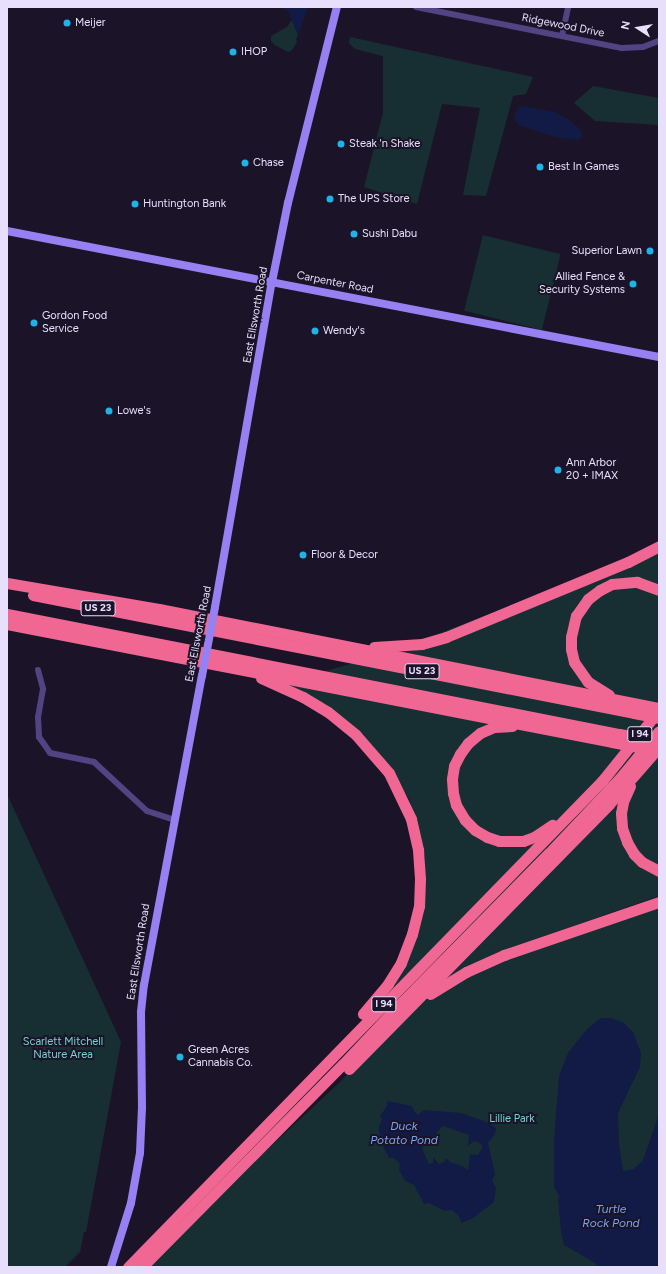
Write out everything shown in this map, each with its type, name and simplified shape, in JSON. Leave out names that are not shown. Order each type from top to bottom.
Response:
[{"type":"highway","points":[[340,645],[379,648],[422,644],[446,637],[628,562],[659,546]]},
{"type":"highway","points":[[659,590],[637,582],[612,584],[600,590],[588,598],[579,610],[570,637],[574,662],[580,673],[598,690],[637,708],[659,709]]},
{"type":"highway","points":[[7,583],[159,609],[622,701]]},
{"type":"highway","name":"US 23","points":[[7,590],[637,708],[659,718]]},
{"type":"highway","name":"US 23","points":[[7,614],[615,738],[659,741]]},
{"type":"highway","points":[[7,624],[533,726],[615,738],[659,752]]},
{"type":"highway","points":[[226,666],[265,679],[303,697],[328,712],[356,735],[375,755],[395,784],[411,819],[418,850],[420,879],[419,906],[412,934],[402,963],[388,984],[328,1053],[309,1080]]},
{"type":"highway","name":"I 94","points":[[128,1267],[572,812],[622,758],[659,709]]},
{"type":"highway","points":[[533,726],[494,727],[480,733],[468,743],[454,766],[453,793],[456,805],[464,820],[475,830],[487,837],[513,842],[534,837],[572,812]]},
{"type":"highway","name":"I 94","points":[[142,1267],[344,1064],[392,1012],[624,774],[659,731]]},
{"type":"highway","points":[[259,1148],[274,1139],[309,1108],[403,1014],[639,771],[659,747]]},
{"type":"highway","points":[[639,771],[623,802],[621,813],[622,828],[627,842],[634,854],[642,862],[659,871]]},
{"type":"highway","points":[[403,1014],[437,989],[466,972],[504,955],[659,902]]},
{"type":"main road","name":"East Ellsworth Road","points":[[111,1267],[131,1203],[140,1153],[142,1108],[141,1012],[144,985],[215,607],[272,282],[288,203],[337,7]]},
{"type":"main road","name":"Carpenter Road","points":[[7,231],[659,357]]},
{"type":"street","name":"Ridgewood Drive","points":[[416,7],[627,49],[643,47],[659,41]]},
{"type":"street","points":[[562,36],[568,7]]},
{"type":"street","points":[[38,670],[42,689],[38,717],[39,737],[50,753],[94,762],[147,811],[174,820]]},
{"type":"green space","points":[[292,20],[298,35],[296,39],[297,42],[292,50],[288,52],[275,45],[271,41],[271,36],[287,27]]},
{"type":"green space","points":[[350,37],[533,77],[526,94],[513,96],[486,196],[463,195],[480,108],[442,104],[417,204],[364,187],[383,113],[383,56],[355,49],[349,43]]},
{"type":"green space","points":[[593,86],[659,98],[659,125],[595,121],[574,103]]},
{"type":"green space","points":[[483,235],[561,254],[542,330],[464,311]]},
{"type":"green space","points":[[659,548],[659,896],[498,952],[446,979],[389,991],[408,958],[424,910],[425,857],[409,799],[378,752],[338,715],[285,683],[394,651]]},
{"type":"green space","name":"Scarlett Mitchell Nature Area","points":[[7,794],[121,1042],[86,1232],[84,1232],[80,1252],[65,1267],[7,1267]]},
{"type":"green space","name":"Lillie Park","points":[[659,904],[659,1267],[149,1267],[242,1173],[340,1082],[385,1035],[432,995],[471,972]]},
{"type":"water","points":[[282,7],[308,7],[298,35],[288,11]]},
{"type":"water","points":[[523,106],[555,112],[579,128],[582,133],[581,138],[577,140],[555,137],[519,125],[515,120],[515,114],[518,108]]},
{"type":"water","name":"Turtle Rock Pond","points":[[601,1018],[611,1018],[624,1023],[633,1032],[641,1053],[640,1067],[618,1113],[619,1144],[623,1171],[634,1169],[643,1160],[659,1114],[659,1267],[598,1267],[595,1263],[564,1245],[561,1232],[558,1198],[560,1197],[554,1187],[554,1140],[559,1076],[568,1053],[587,1029]]},
{"type":"water","name":"Duck Potato Pond","points":[[387,1101],[412,1106],[418,1115],[424,1110],[461,1113],[489,1123],[496,1128],[495,1134],[488,1143],[495,1174],[492,1181],[496,1188],[494,1202],[473,1218],[462,1223],[458,1215],[452,1210],[445,1211],[429,1203],[424,1204],[414,1185],[405,1181],[399,1170],[400,1164],[394,1158],[389,1158],[380,1140],[379,1127],[382,1119],[380,1116],[387,1106]],"holes":[[[443,1126],[469,1135],[468,1146],[474,1141],[480,1143],[483,1147],[478,1155],[470,1154],[468,1170],[462,1166],[450,1162],[446,1158],[444,1162],[439,1164],[433,1157],[433,1163],[429,1164],[422,1148]]]},
{"type":"place","name":"Meijer","points":[[67,23]]},
{"type":"place","name":"IHOP","points":[[233,52]]},
{"type":"place","name":"Steak 'n Shake","points":[[341,144]]},
{"type":"place","name":"Chase","points":[[245,163]]},
{"type":"place","name":"Best In Games","points":[[540,167]]},
{"type":"place","name":"The UPS Store","points":[[330,199]]},
{"type":"place","name":"Huntington Bank","points":[[135,204]]},
{"type":"place","name":"Sushi Dabu","points":[[354,234]]},
{"type":"place","name":"Superior Lawn","points":[[650,251]]},
{"type":"place","name":"Allied Fence & Security Systems","points":[[633,284]]},
{"type":"place","name":"Gordon Food Service","points":[[34,323]]},
{"type":"place","name":"Wendy's","points":[[315,331]]},
{"type":"place","name":"Lowe's","points":[[109,411]]},
{"type":"place","name":"Ann Arbor 20 + IMAX","points":[[558,470]]},
{"type":"place","name":"Floor & Decor","points":[[303,555]]},
{"type":"place","name":"Green Acres Cannabis Co.","points":[[180,1057]]}]
